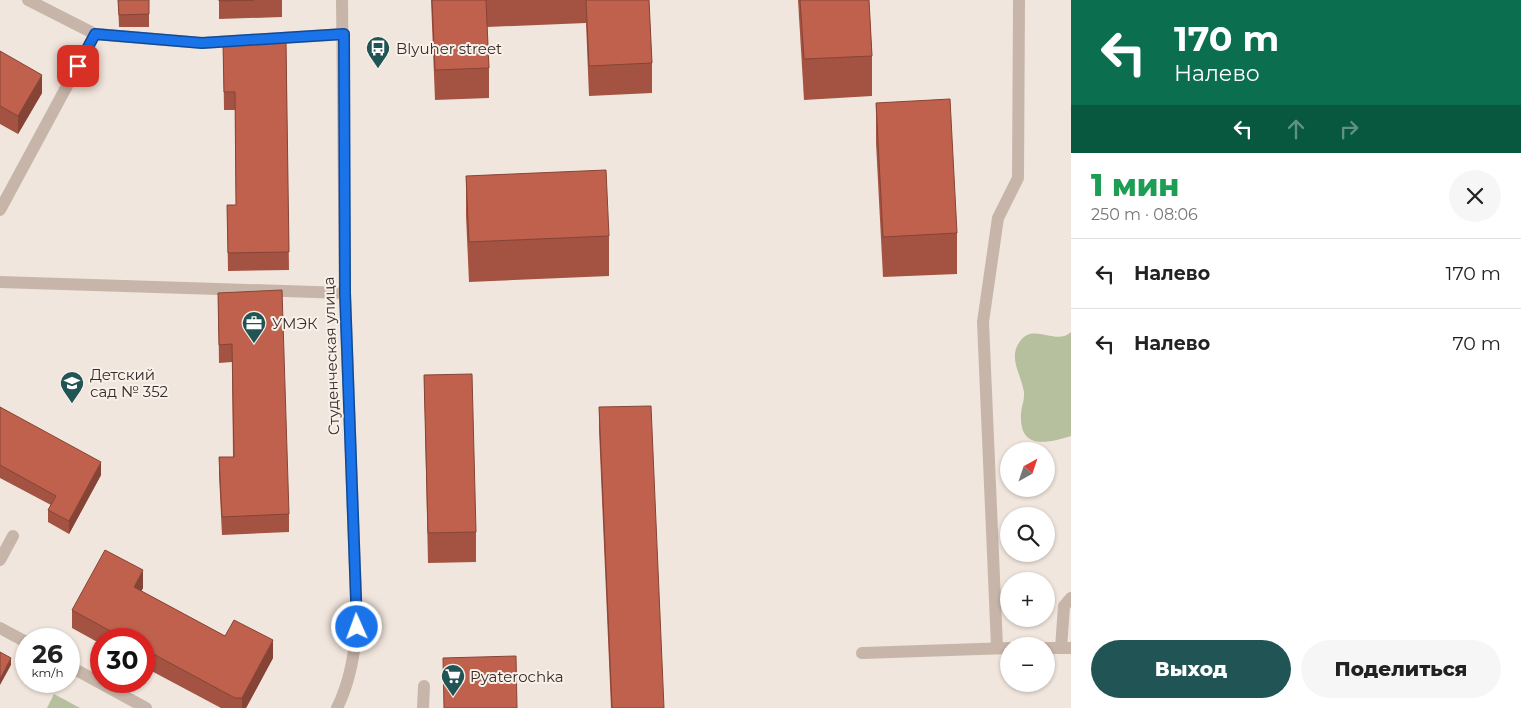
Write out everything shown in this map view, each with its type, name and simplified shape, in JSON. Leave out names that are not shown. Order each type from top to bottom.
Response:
[{"type":"street","points":[[28,0],[95,34],[202,43],[344,34]]},
{"type":"street","name":"Студенческая улица","points":[[337,708],[344,696],[354,661],[357,627],[345,293],[344,34],[342,0]]},
{"type":"street","points":[[1002,637],[984,322],[998,218],[1018,178],[1019,0]]},
{"type":"street","points":[[0,210],[95,34]]},
{"type":"street","points":[[0,282],[345,293]]},
{"type":"street","points":[[0,560],[13,536]]},
{"type":"street","points":[[1066,648],[1064,606],[1071,598]]},
{"type":"street","points":[[1,631],[15,637]]},
{"type":"street","points":[[862,653],[1000,648]]},
{"type":"street","points":[[80,672],[146,708]]},
{"type":"street","points":[[423,708],[424,686]]},
{"type":"green space","points":[[1071,332],[1071,436],[1038,442],[1026,436],[1022,428],[1021,415],[1024,392],[1016,366],[1015,353],[1017,346],[1026,335],[1065,336]]},
{"type":"green space","points":[[54,694],[80,708],[47,708]]},
{"type":"building","points":[[118,0],[149,0],[149,14],[119,15]]},
{"type":"building","points":[[219,0],[254,0],[219,1]]},
{"type":"building","points":[[432,0],[486,0],[489,68],[435,70]]},
{"type":"building","points":[[586,0],[649,0],[652,63],[589,66]]},
{"type":"building","points":[[800,0],[869,0],[872,56],[804,59]]},
{"type":"building","points":[[286,42],[289,252],[228,253],[227,205],[236,205],[235,92],[224,92],[223,43]]},
{"type":"building","points":[[0,51],[42,75],[18,116],[0,106]]},
{"type":"building","points":[[950,99],[957,233],[883,237],[876,103]]},
{"type":"building","points":[[606,170],[609,236],[469,242],[466,176]]},
{"type":"building","points":[[282,290],[289,514],[222,517],[219,457],[234,457],[232,344],[219,345],[218,293]]},
{"type":"building","points":[[472,374],[476,532],[428,533],[424,375]]},
{"type":"building","points":[[651,406],[664,708],[612,708],[599,407]]},
{"type":"building","points":[[0,407],[101,462],[69,521],[48,510],[56,496],[0,465]]},
{"type":"building","points":[[105,550],[143,570],[134,587],[225,636],[234,620],[273,640],[242,698],[235,698],[155,655],[155,628],[105,628],[72,610]]},
{"type":"building","points":[[0,652],[11,658],[0,679]]},
{"type":"building","points":[[516,656],[517,708],[444,708],[443,658]]},
{"type":"place","name":"Blyuher street","points":[[378,69]]},
{"type":"place","name":"УМЭК","points":[[254,344]]},
{"type":"place","name":"Детский сад № 352","points":[[72,404]]},
{"type":"place","name":"Pyaterochka","points":[[453,697]]},
{"type":"route","points":[[78,66],[95,34],[202,43],[344,34],[345,293],[357,627]]}]
